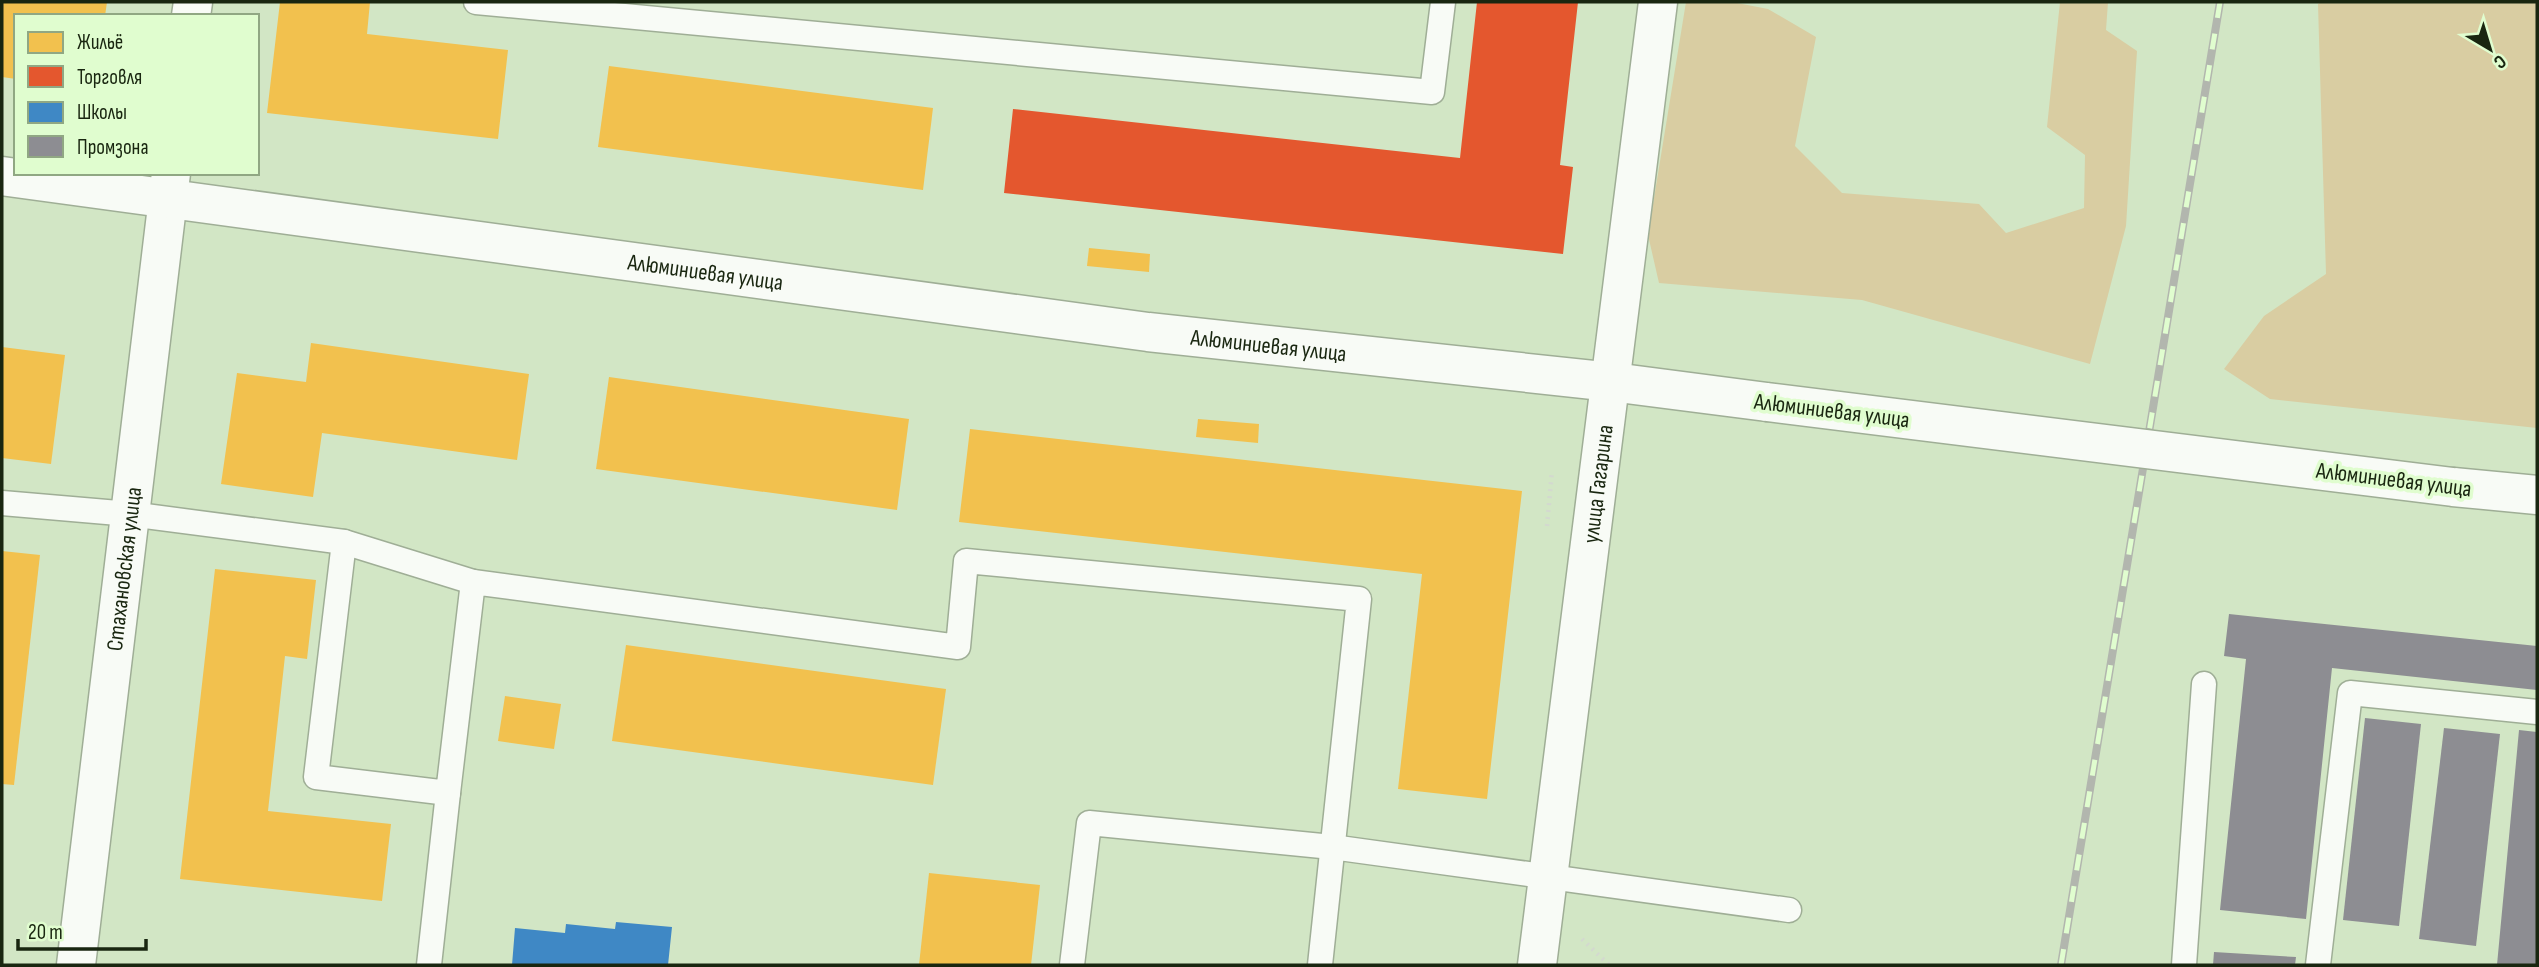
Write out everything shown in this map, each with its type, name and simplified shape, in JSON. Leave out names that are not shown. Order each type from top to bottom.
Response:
[{"type":"main road","name":"улица Гагарина","points":[[1537,965],[1658,2]]},
{"type":"main road","name":"Алюминиевая улица","points":[[2,176],[170,185],[1148,332],[1612,382],[2537,495]]},
{"type":"main road","name":"Стахановская улица","points":[[76,965],[170,185]]},
{"type":"lane","points":[[476,2],[1432,92],[1443,2]]},
{"type":"lane","points":[[2,503],[130,514],[344,541],[473,582],[958,647],[967,561],[1359,599],[1320,965]]},
{"type":"lane","points":[[344,541],[316,777],[448,793]]},
{"type":"lane","points":[[429,965],[473,582]]},
{"type":"lane","points":[[2184,965],[2204,684]]},
{"type":"lane","points":[[2318,965],[2350,693],[2537,712]]},
{"type":"lane","points":[[1072,965],[1089,823],[1332,847],[1548,879],[1789,910]]},
{"type":"shaded area","points":[[1686,2],[1732,2],[1768,9],[1816,37],[1795,146],[1842,193],[1979,204],[2006,233],[2084,208],[2085,155],[2047,127],[2060,2],[2108,2],[2106,30],[2137,51],[2126,226],[2090,364],[1862,300],[1659,283],[1648,235]]},
{"type":"shaded area","points":[[2537,2],[2537,428],[2270,399],[2224,369],[2264,316],[2326,274],[2318,4]]},
{"type":"building: Жильё","points":[[2,2],[107,2],[105,14],[14,14],[14,79],[2,77]]},
{"type":"building: Жильё","points":[[280,2],[370,2],[367,34],[508,50],[498,139],[267,113]]},
{"type":"building: Жильё","points":[[609,66],[933,108],[923,190],[598,147]]},
{"type":"building: Жильё","points":[[1089,248],[1150,254],[1149,272],[1087,266]]},
{"type":"building: Жильё","points":[[311,343],[529,374],[517,460],[322,433],[313,497],[221,484],[237,373],[306,382]]},
{"type":"building: Жильё","points":[[2,347],[65,355],[51,464],[2,458]]},
{"type":"building: Жильё","points":[[609,377],[909,419],[897,510],[596,469]]},
{"type":"building: Жильё","points":[[1198,419],[1259,424],[1258,443],[1196,437]]},
{"type":"building: Жильё","points":[[970,429],[1522,491],[1487,799],[1398,789],[1422,574],[959,522]]},
{"type":"building: Жильё","points":[[2,551],[40,555],[14,785],[2,784]]},
{"type":"building: Жильё","points":[[215,569],[316,580],[307,659],[285,656],[268,811],[391,824],[382,901],[180,879]]},
{"type":"building: Жильё","points":[[626,645],[946,689],[933,785],[612,741]]},
{"type":"building: Жильё","points":[[505,696],[561,704],[554,749],[498,741]]},
{"type":"building: Жильё","points":[[929,873],[1040,885],[1031,965],[919,965]]},
{"type":"building: Торговля","points":[[1477,2],[1578,2],[1560,165],[1573,167],[1563,254],[1004,193],[1013,109],[1460,158]]},
{"type":"building: Школы","points":[[616,922],[672,927],[668,965],[512,965],[515,928],[565,933],[566,924],[615,929]]},
{"type":"building: Промзона","points":[[2229,614],[2537,646],[2537,690],[2332,668],[2306,919],[2220,910],[2246,659],[2224,656]]},
{"type":"building: Промзона","points":[[2365,718],[2421,724],[2399,926],[2343,920]]},
{"type":"building: Промзона","points":[[2444,728],[2500,734],[2476,946],[2419,939]]},
{"type":"building: Промзона","points":[[2519,730],[2537,732],[2537,965],[2497,965]]},
{"type":"building: Промзона","points":[[2214,952],[2296,957],[2295,965],[2213,965]]},
{"type":"railway","points":[[2061,965],[2220,2]]}]
